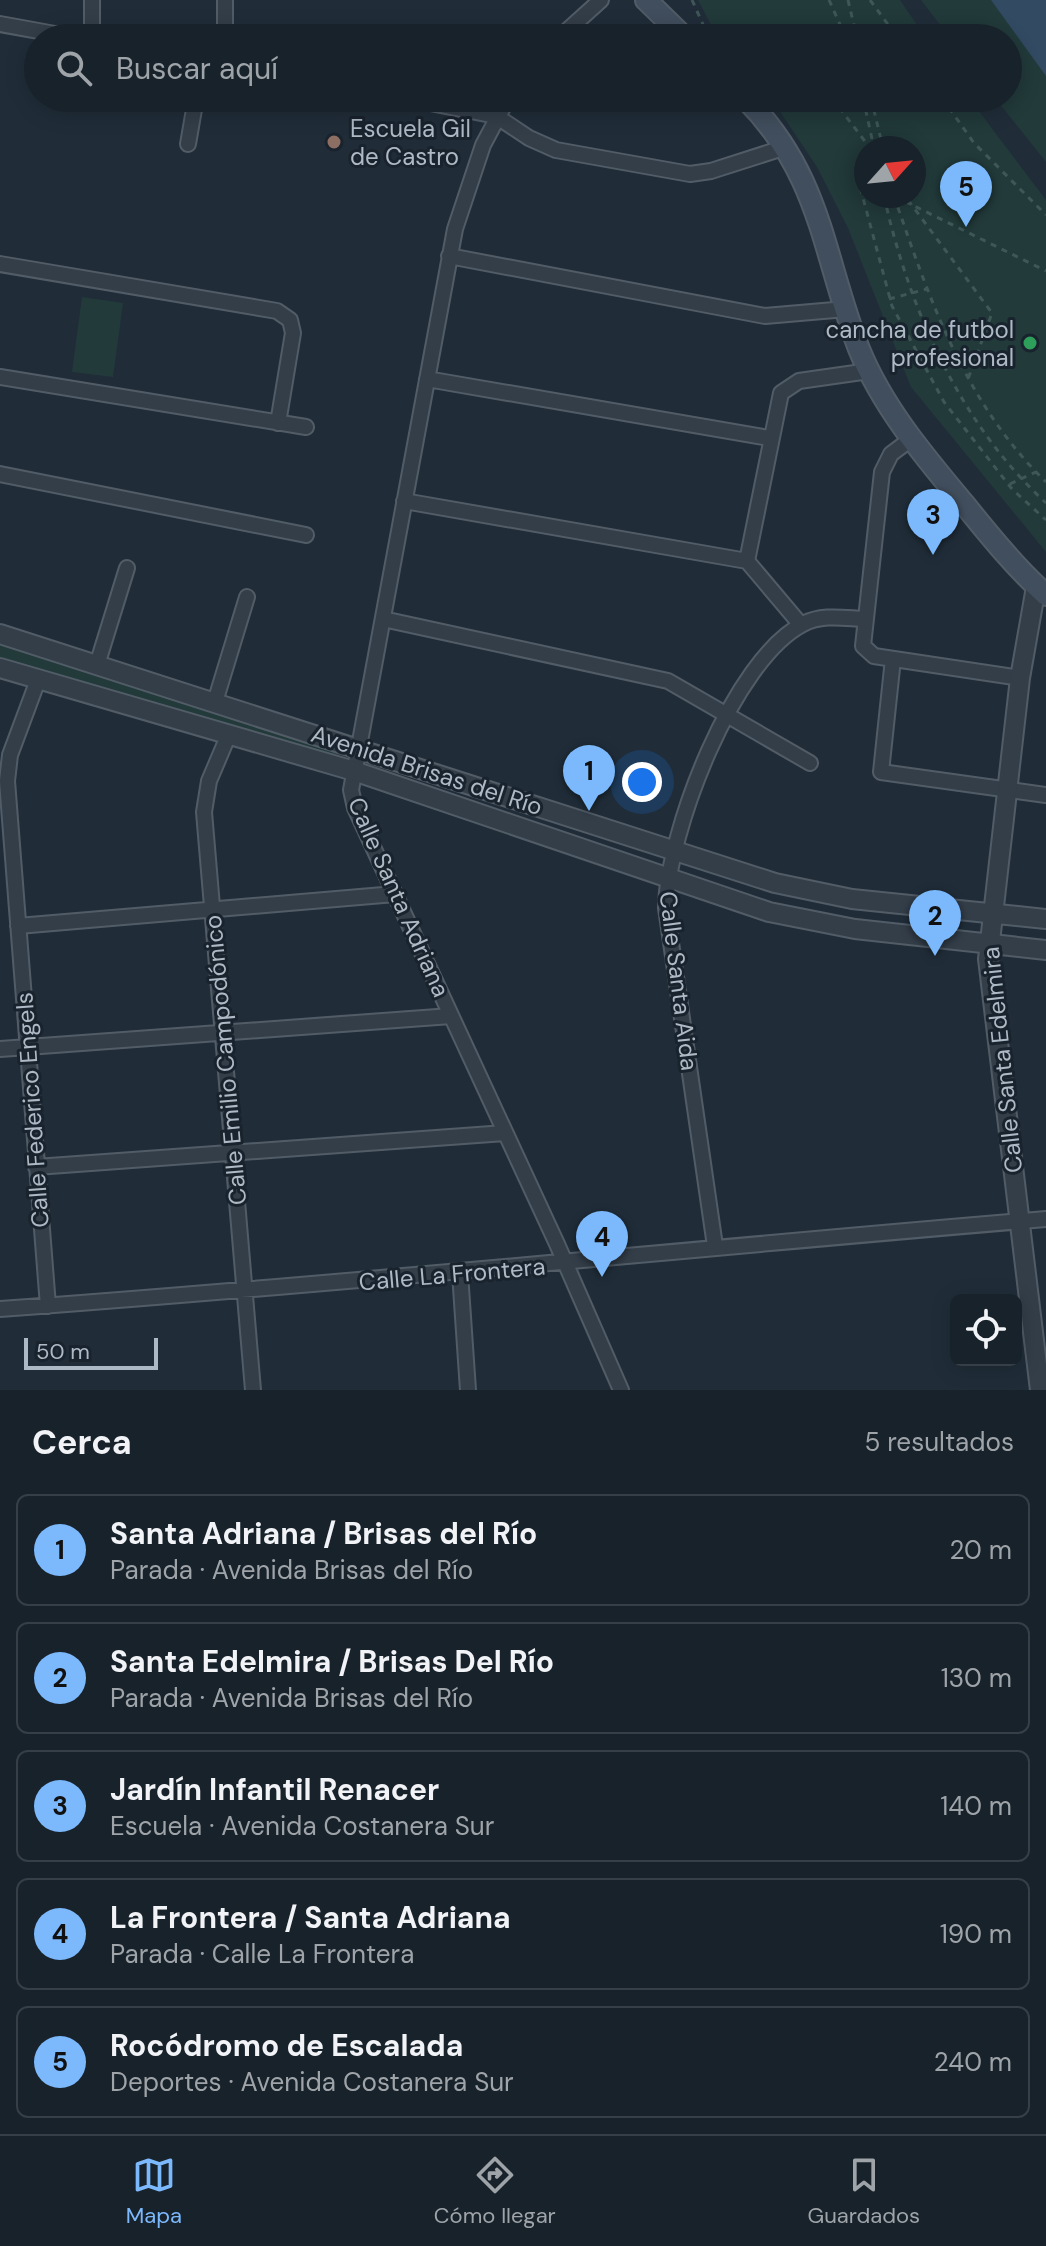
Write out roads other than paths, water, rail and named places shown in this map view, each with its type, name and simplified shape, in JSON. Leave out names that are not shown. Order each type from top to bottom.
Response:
[{"type":"main road","points":[[646,0],[671,24]]},
{"type":"main road","points":[[757,112],[786,147],[813,200],[846,309],[869,371],[911,439],[1041,591]]},
{"type":"street","points":[[92,0],[92,24]]},
{"type":"street","points":[[225,0],[225,24]]},
{"type":"street","points":[[574,24],[601,0]]},
{"type":"street","points":[[0,24],[24,28]]},
{"type":"street","points":[[188,144],[194,112]]},
{"type":"street","points":[[476,112],[496,116],[548,147],[690,174],[711,171],[786,147]]},
{"type":"street","name":"Calle Santa Adriana","points":[[499,112],[471,174],[449,256],[354,771],[352,799],[621,1390]]},
{"type":"street","points":[[449,256],[765,316],[846,309]]},
{"type":"street","points":[[0,264],[277,311],[290,320],[293,333],[278,423]]},
{"type":"street","points":[[747,561],[778,399],[786,387],[799,381],[869,371]]},
{"type":"street","points":[[0,377],[306,427]]},
{"type":"street","points":[[427,379],[769,438]]},
{"type":"street","points":[[911,439],[891,454],[882,472],[863,619],[863,646],[874,656],[1020,678]]},
{"type":"street","points":[[0,474],[306,535]]},
{"type":"street","points":[[404,501],[747,561],[801,625],[822,618],[863,619]]},
{"type":"street","points":[[97,665],[127,568]]},
{"type":"street","name":"Calle Santa Edelmira","points":[[1040,1390],[988,942],[1020,678],[1041,591]]},
{"type":"street","points":[[215,702],[247,597]]},
{"type":"street","points":[[383,619],[658,678],[810,763]]},
{"type":"street","name":"Calle Santa Aida","points":[[715,1246],[666,908],[667,878],[724,714],[778,645],[801,625]]},
{"type":"street","name":"Avenida Brisas del Río","points":[[0,634],[811,892],[1046,919]]},
{"type":"street","points":[[893,659],[881,772],[1046,795]]},
{"type":"street","name":"Avenida Brisas del Río","points":[[0,668],[354,771],[667,878],[813,923],[1046,950]]},
{"type":"street","name":"Calle Federico Engels","points":[[38,680],[10,755],[7,773],[48,1306]]},
{"type":"street","name":"Calle Emilio Campodónico","points":[[229,734],[209,781],[205,802],[253,1390]]},
{"type":"street","points":[[18,926],[395,894]]},
{"type":"street","points":[[0,1049],[451,1016]]},
{"type":"street","points":[[36,1167],[505,1133]]},
{"type":"street","name":"Calle La Frontera","points":[[0,1309],[565,1264],[715,1246],[1046,1219]]},
{"type":"street","points":[[460,1273],[468,1390]]},
{"type":"water","points":[[991,0],[1046,0],[1046,76],[1022,43],[1022,24],[1008,24]]},
{"type":"place","name":"Escuela Gil de Castro","points":[[334,142]]},
{"type":"place","name":"Rocódromo de Escalada","points":[[966,227]]},
{"type":"place","name":"cancha de futbol profesional","points":[[1030,343]]},
{"type":"place","name":"Jardín Infantil Renacer","points":[[933,555]]},
{"type":"place","name":"Santa Adriana / Brisas del Río","points":[[589,811]]},
{"type":"place","name":"Santa Edelmira / Brisas Del Río","points":[[935,956]]},
{"type":"place","name":"La Frontera / Santa Adriana","points":[[602,1277]]}]
